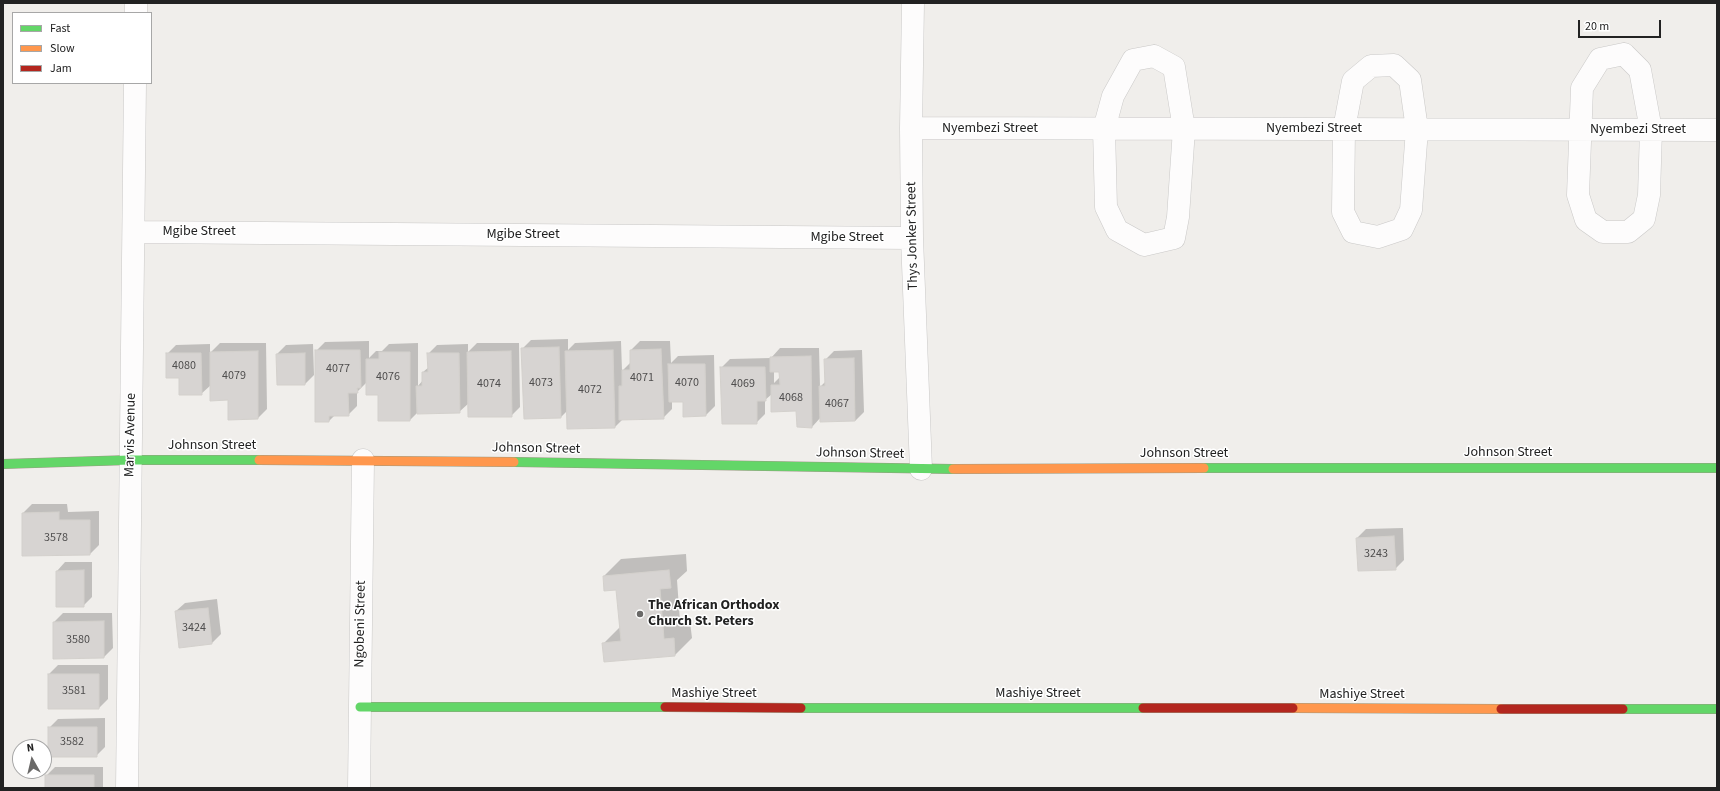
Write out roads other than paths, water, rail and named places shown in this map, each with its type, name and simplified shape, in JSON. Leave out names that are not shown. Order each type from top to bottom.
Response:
[{"type":"street","name":"Thys Jonker Street","points":[[913,3],[911,128],[912,238],[922,469]]},
{"type":"street","points":[[1624,54],[1640,70],[1651,130],[1649,195],[1644,218],[1628,232],[1603,232],[1586,220],[1578,195],[1582,88],[1600,59],[1624,54]]},
{"type":"street","points":[[1154,56],[1174,67],[1184,129],[1178,217],[1174,238],[1144,244],[1117,230],[1106,207],[1104,129],[1113,96],[1133,60],[1154,56]]},
{"type":"street","points":[[1394,65],[1410,80],[1417,129],[1410,210],[1402,229],[1378,237],[1353,232],[1343,212],[1344,129],[1353,81],[1371,66],[1394,65]]},
{"type":"street","name":"Marvis Avenue","points":[[127,788],[135,84]]},
{"type":"street","name":"Nyembezi Street","points":[[911,128],[1717,130]]},
{"type":"street","name":"Mgibe Street","points":[[134,232],[912,238]]},
{"type":"street","name":"Johnson Street","points":[[3,464],[130,460],[363,460],[922,469],[1445,466],[1717,468]]},
{"type":"street","name":"Ngobeni Street","points":[[359,788],[363,460]]},
{"type":"street","name":"Mashiye Street","points":[[360,708],[1717,709]]},
{"type":"place","name":"The African Orthodox Church St. Peters","points":[[640,614]]}]
